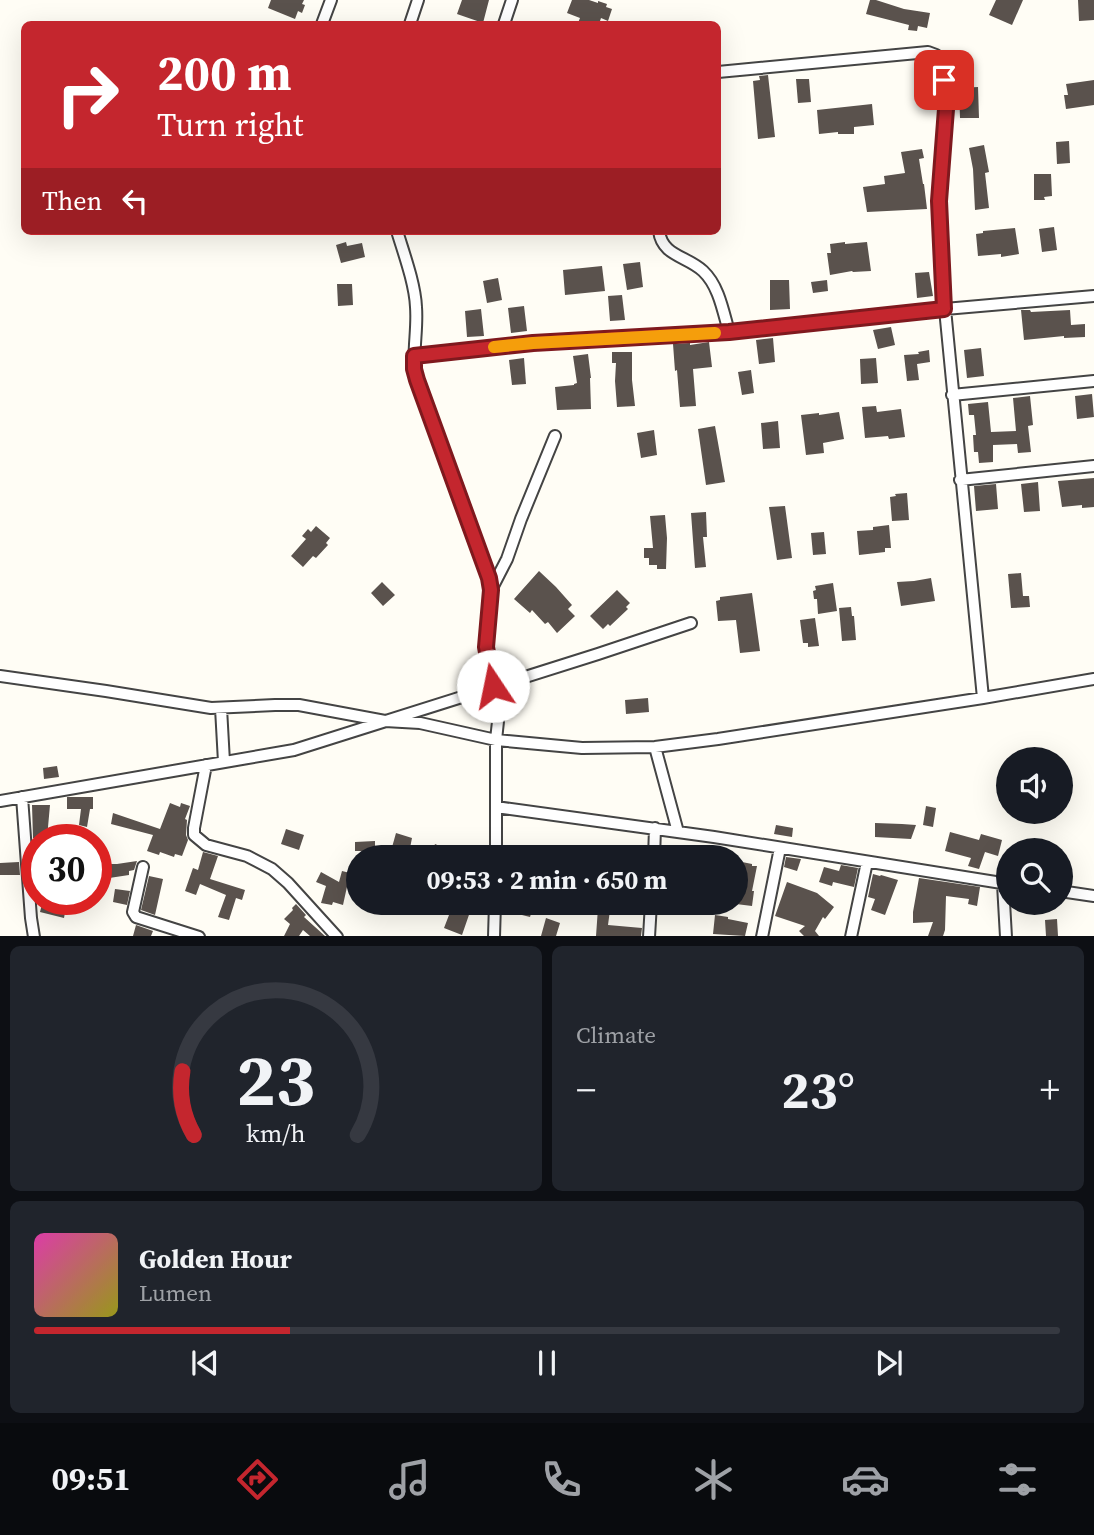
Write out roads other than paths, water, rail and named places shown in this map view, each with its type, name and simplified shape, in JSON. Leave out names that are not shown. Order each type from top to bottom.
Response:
[{"type":"street","points":[[323,21],[331,0]]},
{"type":"street","points":[[411,21],[418,0]]},
{"type":"street","points":[[505,21],[512,0]]},
{"type":"street","points":[[721,72],[928,52],[936,55],[940,61],[946,109],[939,201],[944,309],[983,698]]},
{"type":"street","points":[[398,235],[417,309],[414,369],[491,590],[486,647],[498,685],[496,845]]},
{"type":"street","points":[[660,235],[663,245],[703,270],[708,277],[716,290],[729,332]]},
{"type":"street","points":[[414,356],[533,343],[729,332],[1094,296]]},
{"type":"street","points":[[952,394],[1094,381]]},
{"type":"street","points":[[491,590],[507,559],[555,436]]},
{"type":"street","points":[[960,480],[1094,467]]},
{"type":"street","points":[[0,801],[294,750],[691,623]]},
{"type":"street","points":[[0,676],[211,708],[299,705],[385,721],[421,723],[496,740],[582,748],[655,747],[731,737],[1094,679]]},
{"type":"street","points":[[220,708],[224,762]]},
{"type":"street","points":[[655,747],[678,832]]},
{"type":"street","points":[[206,765],[194,835],[206,845],[247,856],[272,869],[337,936]]},
{"type":"street","points":[[22,797],[34,936]]},
{"type":"street","points":[[496,807],[655,828],[996,883]]},
{"type":"street","points":[[654,845],[655,828]]},
{"type":"street","points":[[762,936],[780,848]]},
{"type":"street","points":[[851,936],[867,862]]},
{"type":"street","points":[[143,867],[133,912],[136,917],[199,936]]},
{"type":"street","points":[[1073,893],[1094,896]]},
{"type":"street","points":[[494,936],[495,915]]},
{"type":"street","points":[[649,936],[650,915]]},
{"type":"street","points":[[1006,915],[1006,936]]}]
